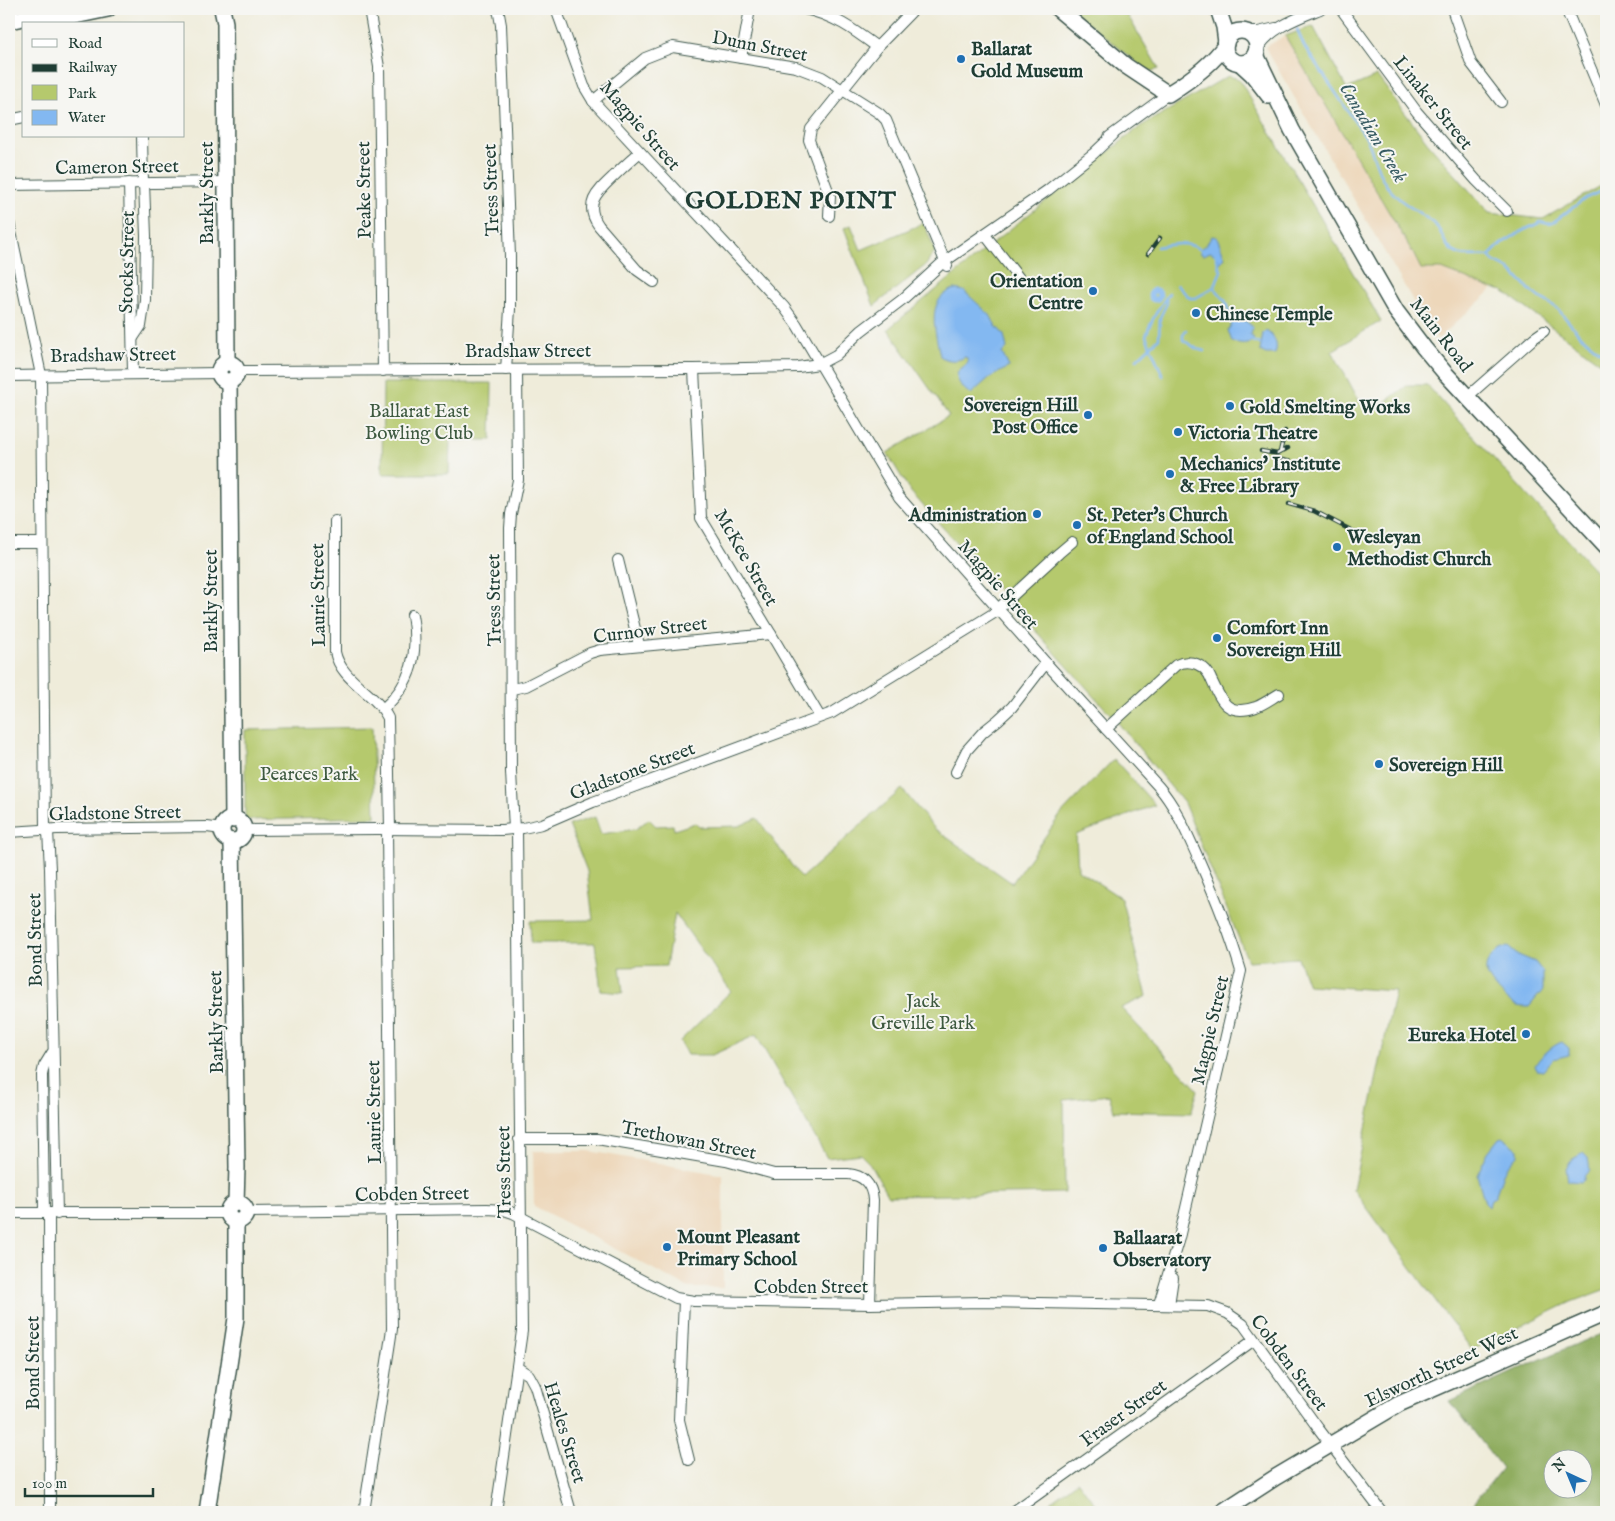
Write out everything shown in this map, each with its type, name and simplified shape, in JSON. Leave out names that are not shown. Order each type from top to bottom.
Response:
[{"type":"main road","points":[[9,21],[69,9]]},
{"type":"main road","points":[[46,22],[108,9]]},
{"type":"main road","points":[[1058,9],[1126,66],[1170,93]]},
{"type":"main road","points":[[1218,9],[1224,27],[1228,56],[1232,61],[1239,63]]},
{"type":"main road","points":[[1170,93],[1221,67],[1250,60],[1256,51],[1254,38],[1243,32],[1223,9]]},
{"type":"main road","name":"Barkly Street","points":[[206,1512],[236,1318],[237,1168],[225,13]]},
{"type":"main road","points":[[9,30],[22,27]]},
{"type":"main road","points":[[1170,93],[1212,61],[1232,34],[1243,32]]},
{"type":"main road","name":"Main Road","points":[[1256,51],[1285,117],[1396,310],[1429,354],[1467,397],[1606,546]]},
{"type":"main road","name":"Main Road","points":[[1239,63],[1257,81],[1285,117]]},
{"type":"main road","name":"Elsworth Street West","points":[[1222,1512],[1399,1404],[1606,1313]]},
{"type":"street","name":"Peake Street","points":[[368,9],[379,67],[383,371]]},
{"type":"street","name":"Tress Street","points":[[497,9],[501,33],[510,256],[510,309],[506,370]]},
{"type":"street","name":"Magpie Street","points":[[556,9],[584,86],[593,101],[784,307],[899,497],[998,610],[1158,786],[1175,808],[1224,921],[1241,971],[1164,1304]]},
{"type":"street","points":[[741,58],[750,9]]},
{"type":"street","points":[[805,9],[819,12],[840,21],[877,48]]},
{"type":"street","points":[[829,216],[829,194],[809,134],[812,126],[844,90],[877,48],[914,9]]},
{"type":"street","points":[[1256,51],[1267,37],[1287,24],[1320,9]]},
{"type":"street","name":"Linaker Street","points":[[1341,9],[1412,106],[1471,174],[1507,211]]},
{"type":"street","points":[[1452,9],[1471,62],[1501,102]]},
{"type":"street","points":[[1566,9],[1606,105]]},
{"type":"street","points":[[1243,32],[1258,32],[1287,24]]},
{"type":"street","name":"Dunn Street","points":[[593,101],[645,58],[677,47],[806,70],[822,77],[879,113],[888,123],[946,264]]},
{"type":"street","points":[[819,364],[828,352],[861,331],[903,298],[930,282],[946,264],[1014,212],[1040,187],[1061,175],[1093,147],[1113,135],[1170,93]]},
{"type":"street","points":[[9,120],[22,117]]},
{"type":"street","name":"Stocks Street","points":[[133,338],[141,326],[145,300],[146,236],[142,138]]},
{"type":"street","points":[[640,152],[599,190],[592,205],[593,215],[599,226],[634,266],[654,282]]},
{"type":"street","name":"Cameron Street","points":[[9,186],[226,182]]},
{"type":"street","name":"Stocks Street","points":[[130,183],[134,373]]},
{"type":"street","name":"Bond Street","points":[[9,222],[41,375],[46,831],[50,869],[53,1050],[42,1075],[50,1213],[50,1512]]},
{"type":"street","points":[[946,264],[968,252],[998,225]]},
{"type":"street","points":[[986,236],[1019,278]]},
{"type":"street","points":[[1467,397],[1544,331]]},
{"type":"street","name":"Bradshaw Street","points":[[9,376],[134,373],[798,367],[819,364]]},
{"type":"street","name":"McKee Street","points":[[694,368],[700,518],[820,718]]},
{"type":"street","name":"Tress Street","points":[[496,1512],[522,1331],[515,829],[511,772],[510,528],[518,480],[517,370]]},
{"type":"street","name":"Laurie Street","points":[[335,521],[334,642],[336,656],[343,670],[383,709],[390,724],[392,1337],[364,1512]]},
{"type":"street","name":"Gladstone Street","points":[[9,832],[207,827],[232,830],[515,829],[542,824],[593,802],[820,718],[847,705],[998,610],[1072,542]]},
{"type":"street","points":[[9,543],[42,543]]},
{"type":"street","points":[[618,560],[639,645]]},
{"type":"street","points":[[383,709],[399,693],[409,676],[414,653],[412,615]]},
{"type":"street","name":"Curnow Street","points":[[512,689],[526,686],[595,651],[639,645],[771,634]]},
{"type":"street","points":[[956,772],[967,750],[983,732],[1012,707],[1046,663]]},
{"type":"street","points":[[1106,729],[1176,665],[1182,663],[1196,664],[1206,670],[1220,698],[1226,705],[1233,708],[1243,710],[1257,707],[1279,694]]},
{"type":"street","name":"Trethowan Street","points":[[520,1139],[597,1139],[726,1162],[774,1174],[859,1176],[867,1182],[873,1195],[870,1304]]},
{"type":"street","name":"Cobden Street","points":[[9,1213],[495,1209],[521,1217],[661,1290],[684,1300],[870,1304],[968,1302],[1208,1306],[1222,1310],[1238,1320],[1382,1512]]},
{"type":"street","points":[[684,1300],[679,1420],[689,1460]]},
{"type":"street","name":"Fraser Street","points":[[1013,1512],[1254,1340]]},
{"type":"street","name":"Heales Street","points":[[518,1368],[529,1375],[535,1386],[571,1512]]},
{"type":"shaded area","points":[[1285,36],[1421,269],[1442,269],[1493,289],[1438,339],[1429,328],[1265,47]]},
{"type":"shaded area","name":"Mount Pleasant Primary School","points":[[533,1151],[589,1151],[723,1175],[723,1288],[689,1288],[534,1206]]},
{"type":"green space","points":[[1071,9],[1124,9],[1159,69],[1151,71],[1142,67]]},
{"type":"green space","points":[[1313,26],[1347,89],[1377,76],[1427,142],[1489,213],[1543,219],[1606,183],[1606,367],[1503,291],[1490,288],[1442,269],[1421,269],[1285,36]]},
{"type":"green space","name":"Sovereign Hill","points":[[1228,76],[1239,79],[1381,321],[1332,351],[1367,415],[1408,385],[1427,385],[1606,582],[1606,1289],[1571,1302],[1472,1350],[1353,1189],[1395,991],[1308,985],[1298,958],[1248,961],[1184,803],[1119,724],[910,491],[887,453],[949,416],[888,329],[1141,126]]},
{"type":"green space","points":[[924,223],[935,251],[926,265],[874,306],[844,228],[851,225],[861,250]]},
{"type":"green space","name":"Ballarat East Bowling Club","points":[[383,383],[492,383],[491,440],[450,440],[449,474],[382,474]]},
{"type":"green space","name":"Pearces Park","points":[[372,727],[375,817],[245,820],[245,730]]},
{"type":"green space","name":"Jack Greville Park","points":[[1114,759],[1155,805],[1076,835],[1078,870],[1121,898],[1147,996],[1121,1008],[1198,1090],[1191,1113],[1114,1111],[1109,1095],[1064,1100],[1065,1193],[888,1196],[870,1164],[860,1154],[827,1158],[756,1035],[712,1055],[687,1055],[680,1041],[731,991],[675,913],[666,966],[620,967],[623,993],[601,991],[595,943],[531,943],[530,921],[593,920],[587,871],[569,825],[595,817],[601,834],[636,829],[649,819],[656,826],[673,825],[674,830],[695,823],[699,827],[739,826],[757,818],[801,878],[902,789],[935,829],[1012,883],[1061,814]]},
{"type":"green space","points":[[1606,1332],[1606,1512],[1467,1512],[1502,1468],[1450,1401],[1550,1355]]},
{"type":"green space","points":[[1078,1481],[1101,1512],[1057,1512],[1050,1502]]},
{"type":"water","points":[[1212,236],[1217,237],[1225,258],[1220,263],[1216,255],[1210,252],[1204,255],[1200,253],[1201,248],[1206,245]]},
{"type":"water","points":[[954,289],[964,291],[990,315],[1004,335],[1007,348],[1002,353],[1009,367],[989,378],[971,394],[963,388],[957,375],[968,363],[967,358],[952,360],[940,356],[936,337],[935,309],[945,294]]},
{"type":"water","points":[[1236,317],[1242,318],[1253,327],[1250,335],[1254,338],[1252,341],[1244,343],[1232,342],[1228,330]]},
{"type":"water","points":[[1266,331],[1275,341],[1275,354],[1266,354],[1260,351],[1263,333]]},
{"type":"water","points":[[1508,947],[1516,954],[1535,962],[1543,972],[1543,990],[1529,1007],[1513,1004],[1498,991],[1487,975],[1486,968],[1489,959],[1502,948]]},
{"type":"water","points":[[1562,1042],[1569,1048],[1569,1055],[1553,1059],[1543,1071],[1537,1070],[1535,1066],[1539,1060],[1550,1049]]},
{"type":"water","points":[[1502,1137],[1518,1149],[1518,1155],[1504,1171],[1495,1197],[1491,1199],[1489,1207],[1485,1203],[1477,1175],[1488,1152],[1499,1138]]},
{"type":"water","points":[[1583,1153],[1588,1158],[1590,1170],[1581,1182],[1568,1181],[1566,1168],[1571,1160]]},
{"type":"waterway","name":"Canadian Creek","points":[[1292,9],[1294,15]]},
{"type":"waterway","name":"Canadian Creek","points":[[1297,29],[1304,46],[1367,139],[1384,182],[1394,194],[1437,227],[1447,245],[1453,251],[1465,256],[1489,256],[1493,261],[1509,269],[1533,293],[1557,308],[1579,334],[1606,356]]},
{"type":"waterway","points":[[1489,256],[1501,244],[1520,232],[1541,222],[1552,223],[1586,198],[1606,189]]},
{"type":"waterway","points":[[1157,247],[1186,244],[1201,250]]},
{"type":"waterway","points":[[1214,287],[1221,271],[1215,253]]},
{"type":"waterway","points":[[1177,285],[1190,298],[1196,298],[1214,287],[1225,300],[1233,323]]},
{"type":"waterway","points":[[1155,292],[1158,295],[1155,298],[1152,295],[1155,292]]},
{"type":"waterway","points":[[1163,376],[1146,336],[1153,319],[1169,293]]},
{"type":"waterway","points":[[1136,360],[1159,338],[1160,317],[1167,303],[1166,299]]},
{"type":"waterway","points":[[1186,330],[1183,340],[1204,351]]},
{"type":"waterway","points":[[1252,341],[1260,344]]},
{"type":"railway","points":[[1148,254],[1160,238]]},
{"type":"railway","points":[[1280,452],[1285,431]]},
{"type":"railway","points":[[1261,451],[1277,454],[1288,448]]},
{"type":"railway","points":[[1282,460],[1291,462]]},
{"type":"railway","points":[[1289,504],[1314,511],[1368,539]]},
{"type":"place","name":"Ballarat Gold Museum","points":[[961,59]]},
{"type":"place","name":"Orientation Centre","points":[[1093,291]]},
{"type":"place","name":"Chinese Temple","points":[[1196,313]]},
{"type":"place","name":"Gold Smelting Works","points":[[1230,406]]},
{"type":"place","name":"Sovereign Hill Post Office","points":[[1088,415]]},
{"type":"place","name":"Victoria Theatre","points":[[1178,432]]},
{"type":"place","name":"Mechanics' Institute & Free Library","points":[[1170,474]]},
{"type":"place","name":"Administration","points":[[1037,514]]},
{"type":"place","name":"St. Peter's Church of England School","points":[[1077,525]]},
{"type":"place","name":"Wesleyan Methodist Church","points":[[1337,547]]},
{"type":"place","name":"Comfort Inn Sovereign Hill","points":[[1217,638]]},
{"type":"place","name":"Sovereign Hill","points":[[1379,764]]},
{"type":"place","name":"Eureka Hotel","points":[[1526,1034]]},
{"type":"place","name":"Mount Pleasant Primary School","points":[[667,1247]]},
{"type":"place","name":"Ballaarat Observatory","points":[[1103,1248]]},
{"type":"district","name":"GOLDEN POINT","points":[[791,200]]}]
